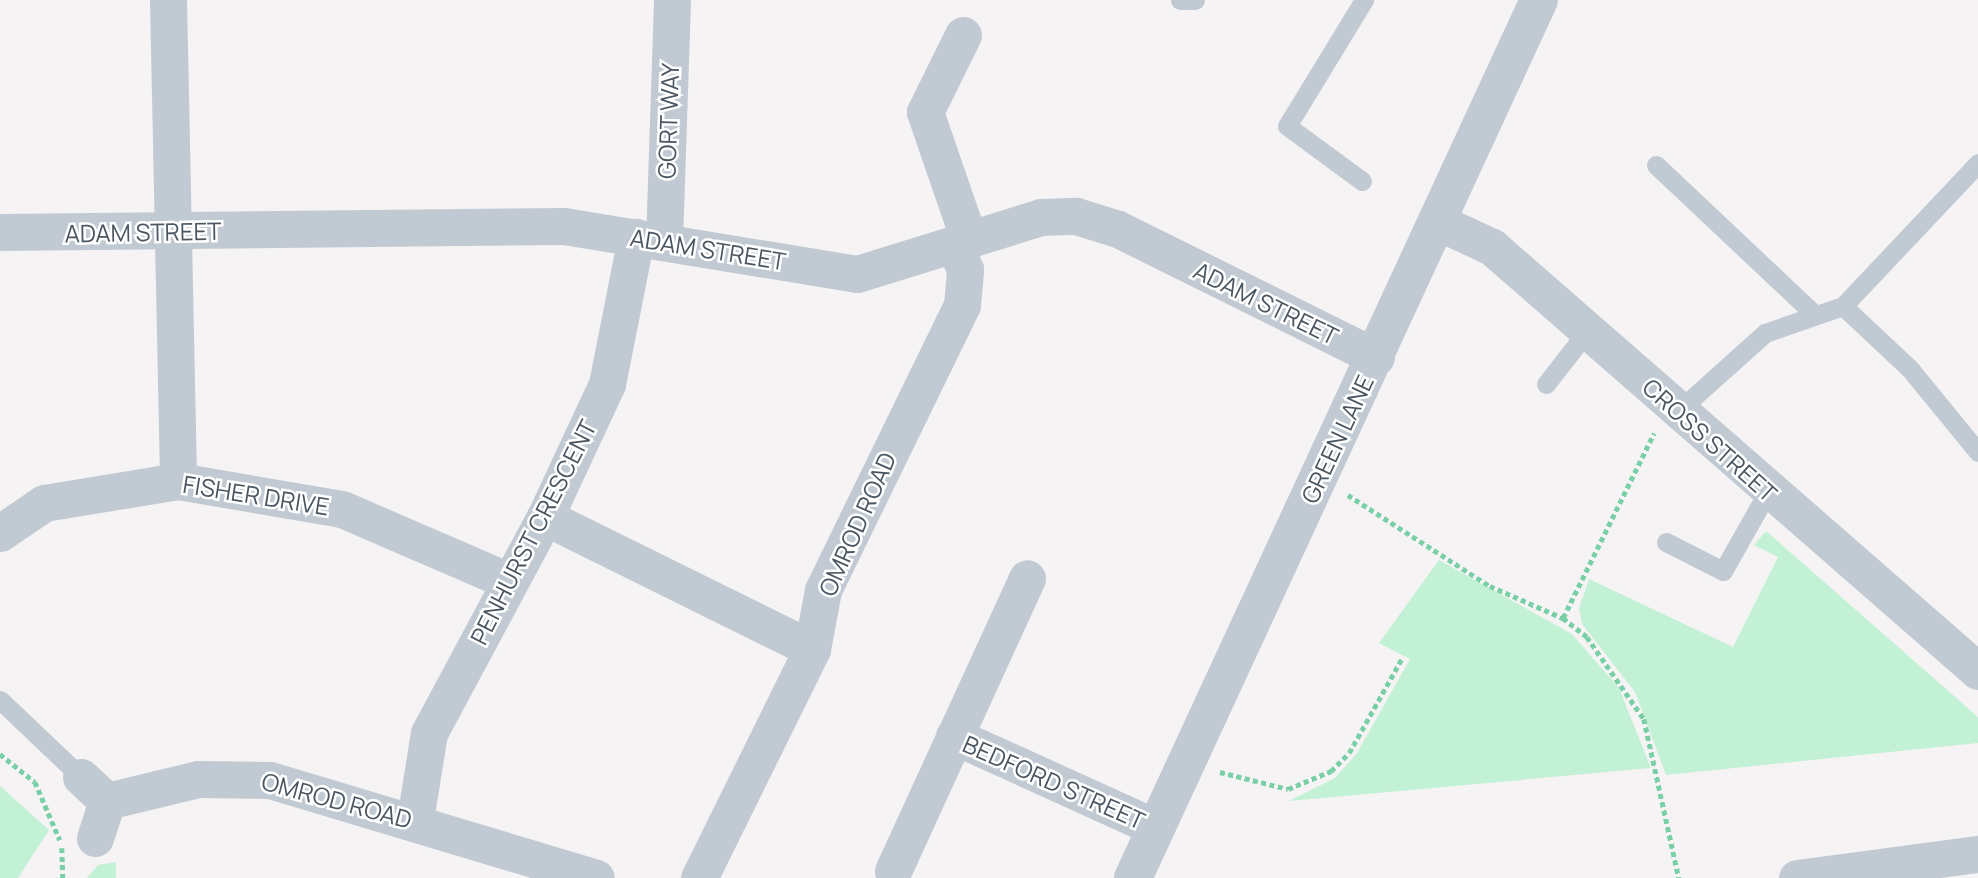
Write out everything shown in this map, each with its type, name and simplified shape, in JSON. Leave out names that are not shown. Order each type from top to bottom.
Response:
[{"type":"street","points":[[168,0],[176,231],[178,481]]},
{"type":"street","name":"GORT WAY","points":[[650,239],[672,0]]},
{"type":"street","name":"GREEN LANE","points":[[1133,878],[1539,0]]},
{"type":"street","name":"OMROD ROAD","points":[[699,878],[812,649],[823,590],[962,305],[965,270],[962,242],[925,112],[963,35]]},
{"type":"street","name":"ADAM STREET","points":[[0,232],[564,226],[857,274],[1041,217],[1076,216],[1118,229],[1376,357]]},
{"type":"street","name":"CROSS STREET","points":[[1436,221],[1492,247],[1588,330],[1767,493],[1978,671]]},
{"type":"street","name":"PENHURST CRESCENT","points":[[415,820],[429,733],[508,581],[545,517],[607,384],[650,239]]},
{"type":"street","name":"FISHER DRIVE","points":[[0,533],[44,503],[178,481],[342,509],[508,581]]},
{"type":"street","points":[[545,517],[812,649]]},
{"type":"street","name":"BEDFORD STREET","points":[[893,870],[1027,578]]},
{"type":"street","name":"BEDFORD STREET","points":[[954,736],[1155,827]]},
{"type":"street","name":"OMROD ROAD","points":[[94,789],[237,777],[303,787],[596,878]]},
{"type":"street","points":[[94,789],[95,838]]},
{"type":"street","points":[[1797,878],[1978,854]]},
{"type":"lane","points":[[1180,0],[1195,0]]},
{"type":"lane","points":[[1363,181],[1287,126],[1364,0]]},
{"type":"lane","points":[[1678,411],[1765,333],[1843,306],[1978,163]]},
{"type":"lane","points":[[1656,165],[1815,315]]},
{"type":"lane","points":[[1843,306],[1910,369],[1978,452]]},
{"type":"lane","points":[[1546,384],[1588,330]]},
{"type":"lane","points":[[1666,541],[1723,571],[1767,493]]},
{"type":"lane","points":[[0,700],[94,789]]},
{"type":"path","points":[[1563,618],[1655,431],[1678,411]]},
{"type":"path","points":[[1319,477],[1490,586],[1563,618],[1617,674],[1644,719],[1679,878]]},
{"type":"path","points":[[1187,759],[1261,787],[1307,785],[1349,753],[1402,658]]},
{"type":"path","points":[[0,754],[43,797],[61,842],[64,878]]},
{"type":"green space","points":[[1766,531],[1978,717],[1978,743],[1666,775],[1635,692],[1582,624],[1579,608],[1589,579],[1733,647],[1778,557],[1754,545]]},
{"type":"green space","points":[[1439,560],[1572,634],[1619,688],[1651,768],[1289,801],[1335,778],[1357,753],[1410,659],[1379,643]]},
{"type":"green space","points":[[0,786],[49,830],[18,878],[0,878]]},
{"type":"green space","points":[[116,862],[116,878],[87,878],[98,865]]}]
